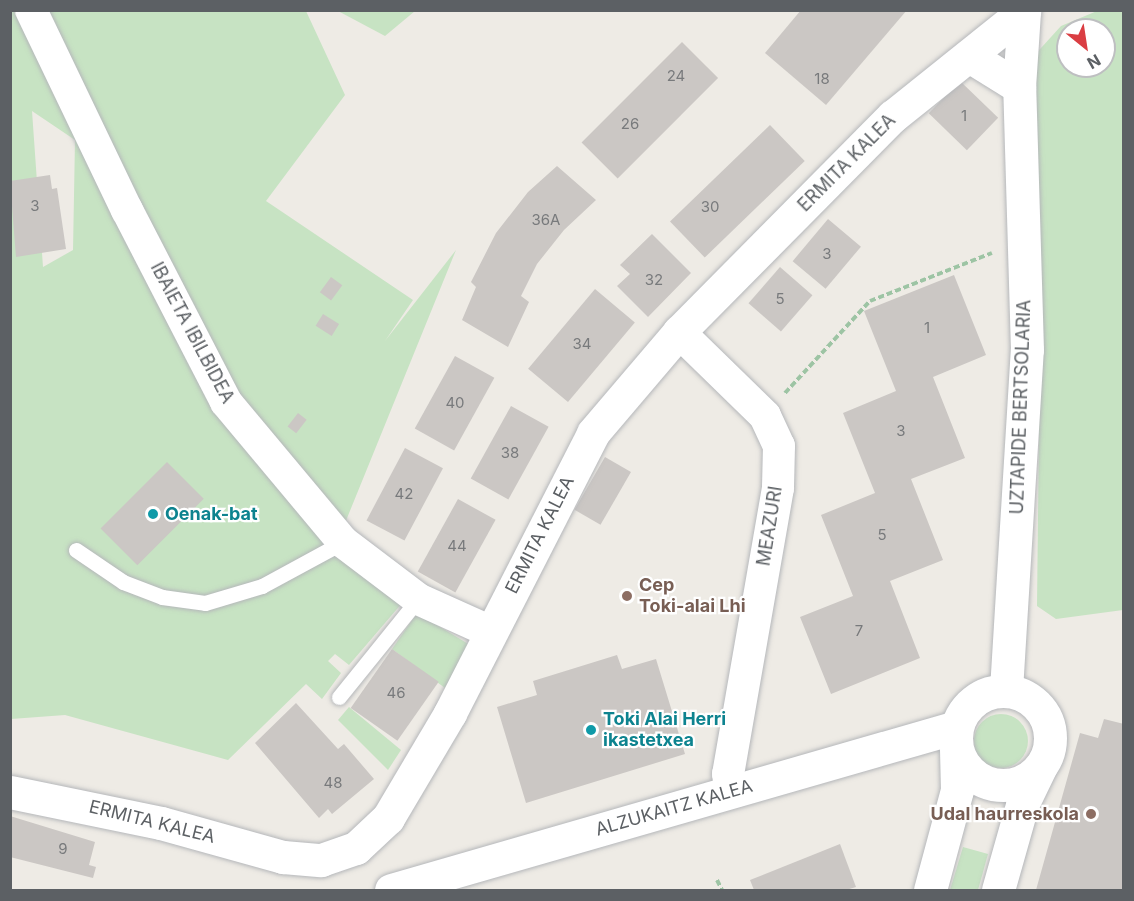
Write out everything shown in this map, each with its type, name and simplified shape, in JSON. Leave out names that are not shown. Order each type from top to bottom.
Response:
[{"type":"street","name":"IBAIETA IBILBIDEA","points":[[31,10],[127,210],[226,402],[343,542],[418,599],[490,632]]},
{"type":"street","name":"ERMITA KALEA","points":[[10,792],[161,822],[283,857],[321,860],[356,848],[388,818],[450,713],[593,433],[679,332],[893,116],[1025,11]]},
{"type":"street","name":"UZTAPIDE BERTSOLARIA","points":[[1006,690],[1027,350],[1019,87],[1025,11]]},
{"type":"street","points":[[969,56],[1019,87]]},
{"type":"street","name":"MEAZURI","points":[[679,332],[765,416],[779,446],[778,488],[728,774],[731,792]]},
{"type":"street","points":[[930,891],[957,790],[956,738],[963,712],[974,700],[1006,690],[1033,701],[1049,726],[1047,756],[1022,805],[998,891]]},
{"type":"street","points":[[956,738],[967,769],[985,782],[1015,784],[1040,768]]},
{"type":"street","name":"ALZUKAITZ KALEA","points":[[392,891],[731,792],[956,738]]},
{"type":"lane","points":[[76,550],[123,582],[162,597],[205,603],[262,586],[343,542]]},
{"type":"lane","points":[[339,697],[418,599]]},
{"type":"path","points":[[765,416],[870,301],[1024,241]]},
{"type":"path","points":[[717,880],[722,891]]},
{"type":"green space","points":[[11,11],[306,11],[345,95],[266,201],[413,300],[385,341],[456,250],[343,528],[403,602],[349,665],[335,654],[328,661],[341,673],[322,699],[306,684],[228,760],[65,715],[11,719]],"holes":[[[32,111],[75,140],[73,250],[43,267]]]},
{"type":"green space","points":[[338,11],[415,11],[385,36]]},
{"type":"green space","points":[[1097,11],[1123,11],[1123,610],[1056,619],[1037,606],[1039,428],[1031,59],[1056,32],[1056,78],[1116,78],[1116,18],[1080,18]]},
{"type":"green space","points":[[417,613],[470,645],[445,688],[392,649]]},
{"type":"green space","points":[[349,707],[401,750],[388,770],[338,720]]},
{"type":"green space","points":[[1001,714],[1011,716],[1020,722],[1026,731],[1028,741],[1026,751],[1020,760],[1011,766],[1001,768],[991,766],[982,760],[976,751],[974,741],[976,731],[982,722],[991,716]]},
{"type":"green space","points":[[963,847],[988,854],[978,890],[950,890]]},
{"type":"building","points":[[801,10],[907,10],[826,105],[765,53]]},
{"type":"building","points":[[682,42],[718,78],[618,178],[582,142]]},
{"type":"building","points":[[960,81],[998,118],[967,150],[929,113]]},
{"type":"building","points":[[770,125],[805,161],[705,258],[670,222]]},
{"type":"building","points":[[557,166],[596,200],[564,230],[537,264],[521,296],[529,302],[508,347],[462,320],[476,287],[471,282],[496,233],[528,192]]},
{"type":"building","points":[[50,175],[52,189],[57,188],[66,249],[16,257],[10,181]]},
{"type":"building","points":[[828,219],[861,247],[826,289],[793,261]]},
{"type":"building","points":[[652,234],[691,273],[648,317],[617,286],[630,274],[620,265]]},
{"type":"building","points":[[780,267],[812,295],[781,331],[749,303]]},
{"type":"building","points":[[954,275],[986,355],[933,377],[965,458],[911,479],[943,560],[890,581],[920,658],[831,694],[800,617],[853,596],[821,515],[875,493],[843,413],[896,391],[864,311]]},
{"type":"building","points":[[331,277],[342,285],[331,301],[320,292]]},
{"type":"building","points":[[595,289],[635,322],[568,402],[528,369]]},
{"type":"building","points":[[323,314],[339,324],[332,336],[316,326]]},
{"type":"building","points":[[455,356],[494,378],[454,450],[415,429]]},
{"type":"building","points":[[511,406],[549,427],[508,499],[471,479]]},
{"type":"building","points":[[298,413],[307,420],[296,433],[288,426]]},
{"type":"building","points":[[405,448],[443,468],[404,541],[367,520]]},
{"type":"building","points":[[605,457],[631,472],[600,525],[574,510]]},
{"type":"building","name":"Oenak-bat","points":[[167,462],[204,499],[137,565],[101,528]]},
{"type":"building","points":[[458,499],[496,520],[455,592],[418,572]]},
{"type":"building","points":[[392,649],[439,682],[397,741],[351,708]]},
{"type":"building","name":"Toki Alai Herri ikastetxea","points":[[617,655],[622,669],[656,659],[685,754],[526,803],[497,707],[537,695],[533,681]]},
{"type":"building","points":[[296,703],[338,749],[344,744],[374,779],[332,814],[328,809],[319,818],[255,743]]},
{"type":"building","name":"Udal haurreskola","points":[[1104,719],[1124,724],[1124,890],[1036,890],[1080,733],[1098,738]]},
{"type":"building","points":[[10,816],[95,842],[89,865],[96,867],[93,878],[10,857]]},
{"type":"building","points":[[840,844],[856,887],[846,890],[754,890],[750,880]]},
{"type":"place","name":"Oenak-bat","points":[[153,514]]},
{"type":"place","name":"Cep Toki-alai Lhi","points":[[627,596]]},
{"type":"place","name":"Toki Alai Herri ikastetxea","points":[[591,730]]},
{"type":"place","name":"Udal haurreskola","points":[[1091,814]]}]
